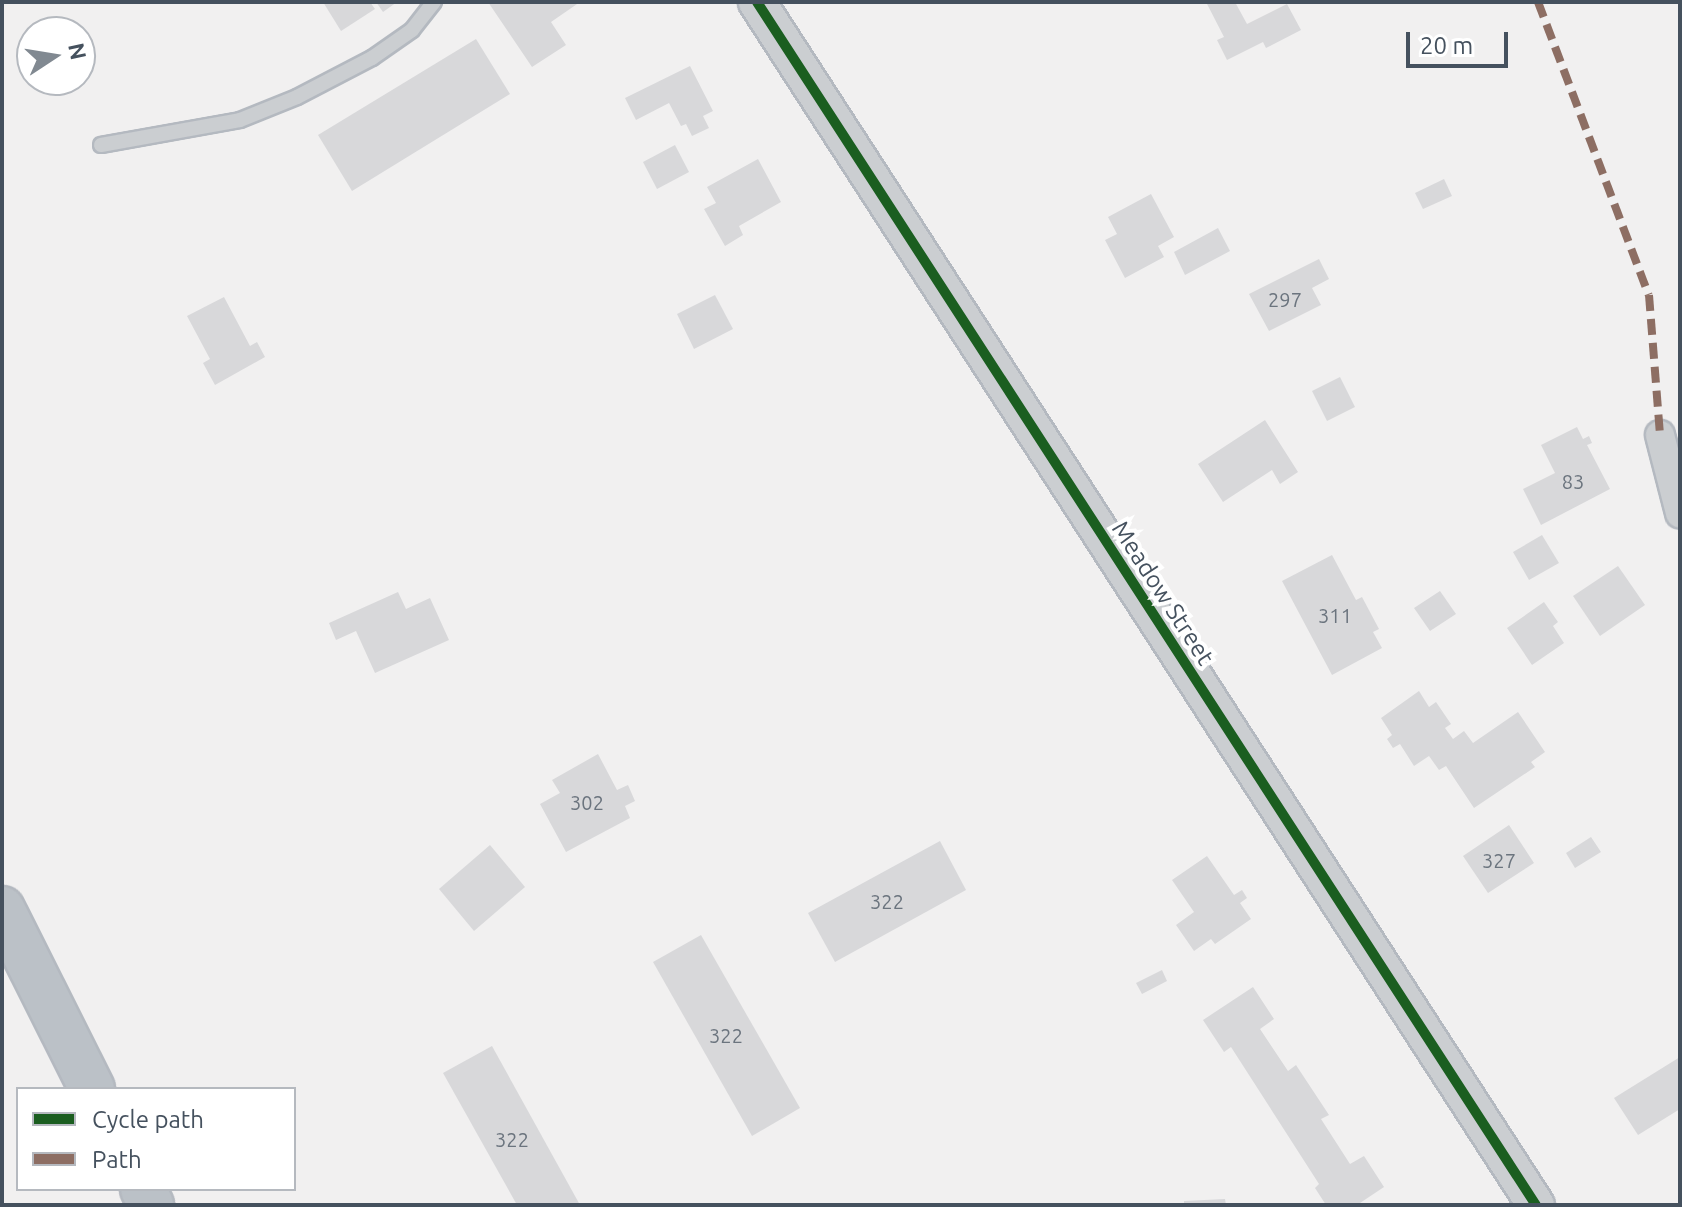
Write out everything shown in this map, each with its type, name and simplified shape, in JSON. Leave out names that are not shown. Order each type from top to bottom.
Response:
[{"type":"highway","points":[[2,909],[91,1087]]},
{"type":"street","name":"Meadow Street","points":[[757,2],[1536,1205]]},
{"type":"street","points":[[1660,435],[1680,513]]},
{"type":"lane","points":[[101,145],[240,120],[297,97],[372,58],[412,30],[434,2]]},
{"type":"building","points":[[323,2],[370,2],[375,9],[341,31]]},
{"type":"building","points":[[376,2],[397,2],[383,12]]},
{"type":"building","points":[[488,2],[580,2],[551,22],[566,45],[532,67]]},
{"type":"building","points":[[1206,2],[1235,2],[1247,24],[1287,4],[1301,30],[1266,48],[1263,42],[1227,60],[1217,40],[1224,37]]},
{"type":"building","points":[[476,39],[510,94],[352,191],[318,135]]},
{"type":"building","points":[[690,66],[713,111],[703,116],[709,128],[692,136],[686,124],[681,126],[669,103],[636,120],[625,98]]},
{"type":"building","points":[[675,145],[689,172],[657,189],[643,162]]},
{"type":"building","points":[[758,159],[781,202],[739,226],[743,235],[725,246],[704,209],[716,203],[707,187]]},
{"type":"building","points":[[1444,179],[1452,196],[1423,209],[1415,193]]},
{"type":"building","points":[[1151,194],[1174,237],[1158,246],[1164,257],[1125,278],[1105,240],[1117,234],[1108,217]]},
{"type":"building","points":[[1218,228],[1230,251],[1185,275],[1174,252]]},
{"type":"building","points":[[1319,259],[1329,279],[1312,288],[1321,305],[1269,331],[1249,294]]},
{"type":"building","points":[[715,295],[733,329],[694,349],[677,314]]},
{"type":"building","points":[[224,297],[250,346],[257,342],[265,357],[215,385],[203,363],[210,359],[187,316]]},
{"type":"building","points":[[1340,377],[1355,407],[1327,421],[1312,391]]},
{"type":"building","points":[[1265,420],[1298,472],[1280,484],[1272,470],[1223,502],[1198,464]]},
{"type":"building","points":[[1577,427],[1583,439],[1589,436],[1592,443],[1587,445],[1610,489],[1541,525],[1523,489],[1555,473],[1541,445]]},
{"type":"building","points":[[1542,535],[1559,563],[1529,580],[1513,552]]},
{"type":"building","points":[[1332,555],[1356,600],[1362,597],[1379,629],[1373,632],[1382,648],[1332,675],[1282,581]]},
{"type":"building","points":[[1618,566],[1645,605],[1600,636],[1573,596]]},
{"type":"building","points":[[1440,591],[1456,614],[1430,631],[1414,608]]},
{"type":"building","points":[[398,592],[406,609],[430,598],[449,640],[375,673],[356,631],[336,640],[329,623]]},
{"type":"building","points":[[1544,602],[1558,622],[1553,626],[1564,643],[1532,665],[1507,628]]},
{"type":"building","points":[[1419,691],[1429,707],[1436,702],[1451,724],[1445,728],[1453,739],[1464,731],[1473,743],[1518,712],[1545,752],[1531,762],[1535,767],[1474,808],[1446,766],[1439,770],[1429,756],[1414,766],[1400,744],[1393,748],[1387,739],[1392,735],[1381,718]]},
{"type":"building","points":[[598,754],[617,790],[628,785],[635,801],[625,806],[630,818],[566,852],[540,804],[560,793],[552,780]]},
{"type":"building","points":[[1509,825],[1534,863],[1488,893],[1463,856]]},
{"type":"building","points":[[1591,837],[1601,852],[1575,868],[1566,853]]},
{"type":"building","points":[[940,841],[966,890],[835,962],[808,913]]},
{"type":"building","points":[[490,845],[525,887],[474,931],[439,889]]},
{"type":"building","points":[[1207,856],[1234,895],[1242,890],[1247,898],[1240,903],[1251,919],[1215,944],[1211,939],[1194,951],[1176,925],[1194,912],[1172,880]]},
{"type":"building","points":[[701,935],[800,1108],[752,1136],[653,962]]},
{"type":"building","points":[[1162,970],[1167,981],[1142,994],[1136,983]]},
{"type":"building","points":[[1253,987],[1274,1019],[1260,1029],[1288,1071],[1296,1065],[1329,1115],[1321,1119],[1350,1164],[1364,1156],[1384,1187],[1357,1205],[1326,1205],[1315,1188],[1319,1184],[1231,1047],[1224,1052],[1203,1020]]},
{"type":"building","points":[[492,1046],[580,1205],[517,1205],[443,1073]]},
{"type":"building","points":[[1680,1057],[1680,1109],[1638,1135],[1614,1098]]},
{"type":"building","points":[[1225,1199],[1226,1205],[1184,1205],[1184,1201]]},
{"type":"marked path","points":[[1538,2],[1649,295],[1660,435]]},
{"type":"cycle path","points":[[757,2],[1536,1205]]}]
